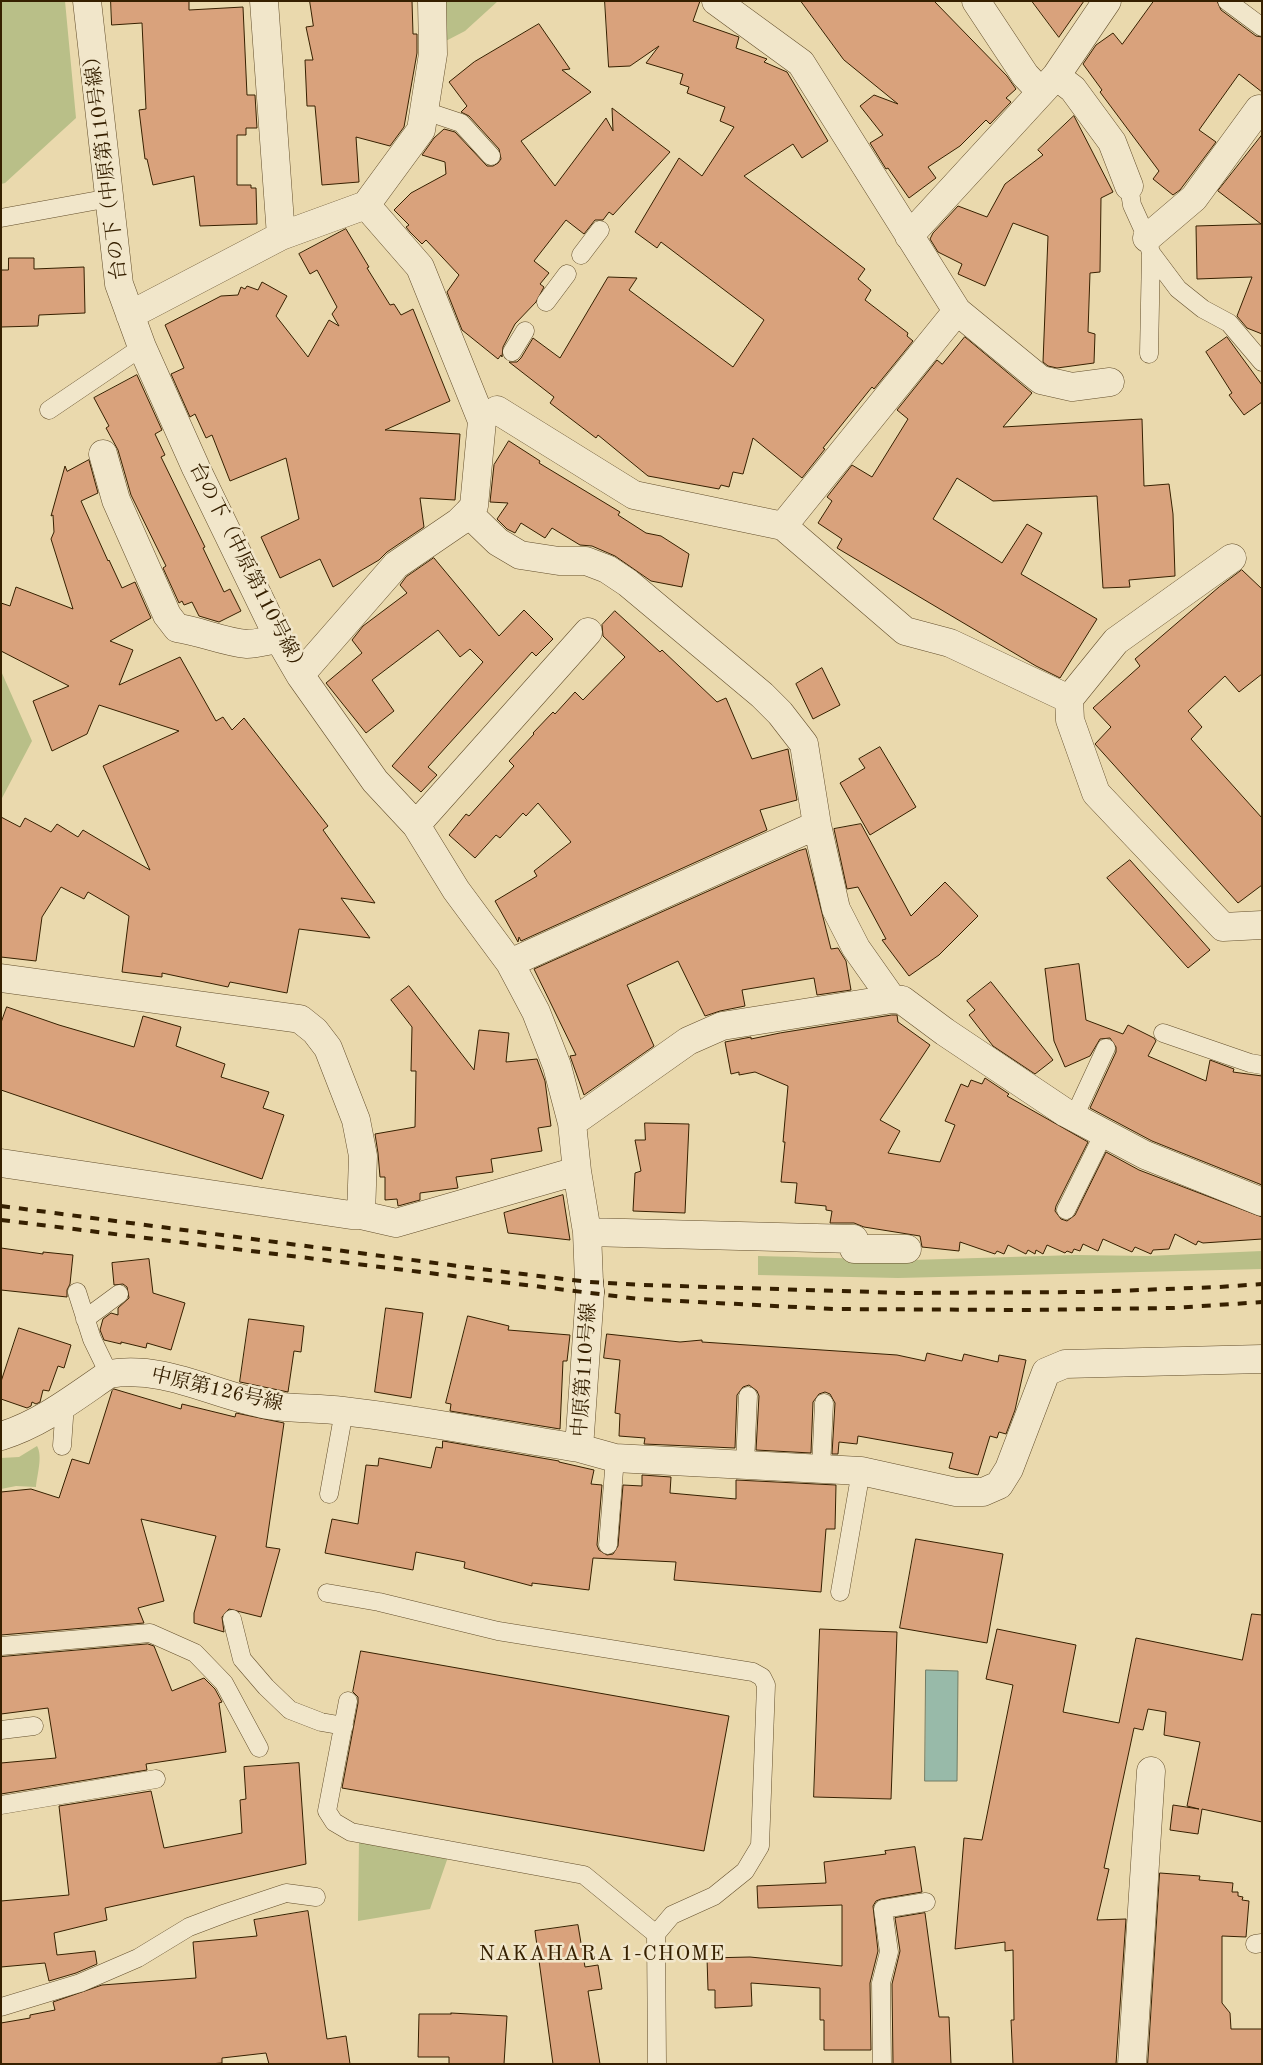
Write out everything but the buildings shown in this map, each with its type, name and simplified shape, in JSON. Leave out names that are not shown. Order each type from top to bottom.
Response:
[{"type":"street","name":"台の下（中原第110号線）","points":[[87,1],[119,284],[142,347],[196,468],[279,639],[300,675],[375,781],[416,825],[456,890],[510,963],[536,1012],[557,1066],[572,1123],[577,1171],[587,1232],[590,1287]]},
{"type":"street","points":[[264,1],[281,236]]},
{"type":"street","points":[[130,315],[281,236],[366,205],[421,130],[432,54],[432,1]]},
{"type":"street","points":[[716,1],[802,62],[957,311],[1040,380],[1072,388],[1110,382]]},
{"type":"street","points":[[976,1],[1025,75],[1049,84],[1074,89],[1112,142],[1129,186]]},
{"type":"street","points":[[909,236],[1049,84],[1107,1]]},
{"type":"street","points":[[1149,245],[1194,198],[1259,109]]},
{"type":"street","points":[[366,205],[420,267],[486,407],[634,495],[783,526],[905,631],[950,643],[1069,699]]},
{"type":"street","points":[[783,526],[957,311]]},
{"type":"street","points":[[300,675],[396,564],[459,522],[474,506],[482,422],[486,407]]},
{"type":"street","points":[[103,454],[116,500],[167,615],[177,628],[192,630],[205,636],[248,644],[279,639]]},
{"type":"street","points":[[468,513],[498,542],[520,555],[559,561],[586,561],[607,569],[628,583],[762,695],[780,713],[804,744],[817,825],[836,909],[856,948],[892,999]]},
{"type":"street","points":[[1232,558],[1116,641],[1069,699],[1070,720],[1096,793],[1223,927],[1262,925]]},
{"type":"street","points":[[416,825],[588,632]]},
{"type":"street","points":[[510,963],[817,825]]},
{"type":"street","points":[[1,978],[300,1019],[315,1031],[328,1048],[356,1120],[363,1156],[361,1214]]},
{"type":"street","points":[[572,1123],[688,1041],[722,1026],[892,999],[902,1000],[945,1032],[1074,1117],[1145,1154],[1262,1202]]},
{"type":"street","points":[[1,1163],[352,1215],[361,1214],[396,1223],[577,1171]]},
{"type":"street","points":[[587,1232],[854,1238],[854,1249],[906,1249]]},
{"type":"street","name":"中原第110号線","points":[[579,1448],[590,1287]]},
{"type":"street","name":"中原第126号線","points":[[109,1374],[157,1374],[177,1378],[228,1396],[269,1405],[344,1411],[579,1448],[615,1458],[862,1471],[956,1492],[983,1492],[999,1485],[1009,1469],[1046,1372],[1065,1364],[1262,1358]]},
{"type":"street","points":[[1,1436],[21,1430],[65,1404],[109,1374]]},
{"type":"street","points":[[1132,2064],[1151,1771]]},
{"type":"lane","points":[[1227,1],[1262,27]]},
{"type":"lane","points":[[425,111],[461,123],[490,156]]},
{"type":"lane","points":[[1129,186],[1132,205],[1149,245],[1178,290],[1203,310],[1229,324],[1262,362]]},
{"type":"lane","points":[[1,218],[110,198]]},
{"type":"lane","points":[[581,255],[600,230]]},
{"type":"lane","points":[[1149,245],[1149,354]]},
{"type":"lane","points":[[546,302],[567,274]]},
{"type":"lane","points":[[512,352],[525,331]]},
{"type":"lane","points":[[49,410],[142,347]]},
{"type":"lane","points":[[1163,1032],[1250,1063],[1262,1064]]},
{"type":"lane","points":[[1074,1117],[1106,1048]]},
{"type":"lane","points":[[1066,1210],[1104,1133]]},
{"type":"lane","points":[[77,1292],[92,1339],[109,1374]]},
{"type":"lane","points":[[85,1319],[118,1294]]},
{"type":"lane","points":[[745,1464],[748,1396]]},
{"type":"lane","points":[[821,1469],[824,1403]]},
{"type":"lane","points":[[62,1446],[65,1404]]},
{"type":"lane","points":[[329,1494],[344,1411]]},
{"type":"lane","points":[[608,1545],[615,1458]]},
{"type":"lane","points":[[840,1592],[862,1471]]},
{"type":"lane","points":[[327,1593],[379,1602],[498,1632],[753,1672],[762,1677],[766,1685],[760,1846],[745,1871],[714,1896],[672,1915],[656,1934],[657,2064]]},
{"type":"lane","points":[[232,1620],[242,1659],[266,1687],[290,1710],[321,1722],[344,1726]]},
{"type":"lane","points":[[1,1646],[150,1633],[195,1653],[224,1684],[259,1748]]},
{"type":"lane","points":[[348,1701],[327,1811],[334,1822],[351,1832],[584,1875],[656,1934]]},
{"type":"lane","points":[[1,1730],[34,1726]]},
{"type":"lane","points":[[1,1806],[156,1779]]},
{"type":"lane","points":[[1,2007],[80,1983],[138,1958],[189,1927],[226,1913],[286,1893],[316,1897]]},
{"type":"lane","points":[[882,2064],[881,1984],[889,1952],[884,1909],[926,1902]]},
{"type":"green space","points":[[1,1],[65,1],[76,118],[5,183],[1,184]]},
{"type":"green space","points":[[440,1],[498,1],[465,31],[440,44]]},
{"type":"green space","points":[[1,671],[32,741],[1,800]]},
{"type":"green space","points":[[1262,1251],[1262,1269],[898,1278],[758,1275],[758,1256],[912,1260],[1076,1255],[1148,1256]]},
{"type":"green space","points":[[37,1446],[40,1460],[36,1487],[16,1486],[1,1489],[1,1458],[19,1457]]},
{"type":"green space","points":[[359,1839],[448,1857],[430,1909],[358,1921]]},
{"type":"shaded area","points":[[926,1670],[958,1671],[957,1781],[925,1781]]},
{"type":"railway","points":[[1,1206],[589,1282],[906,1293],[1088,1292],[1262,1284]]},
{"type":"railway","points":[[1,1220],[639,1299],[834,1309],[1026,1310],[1173,1308],[1262,1302]]},
{"type":"district","name":"NAKAHARA 1-CHOME","points":[[602,1954]]}]
